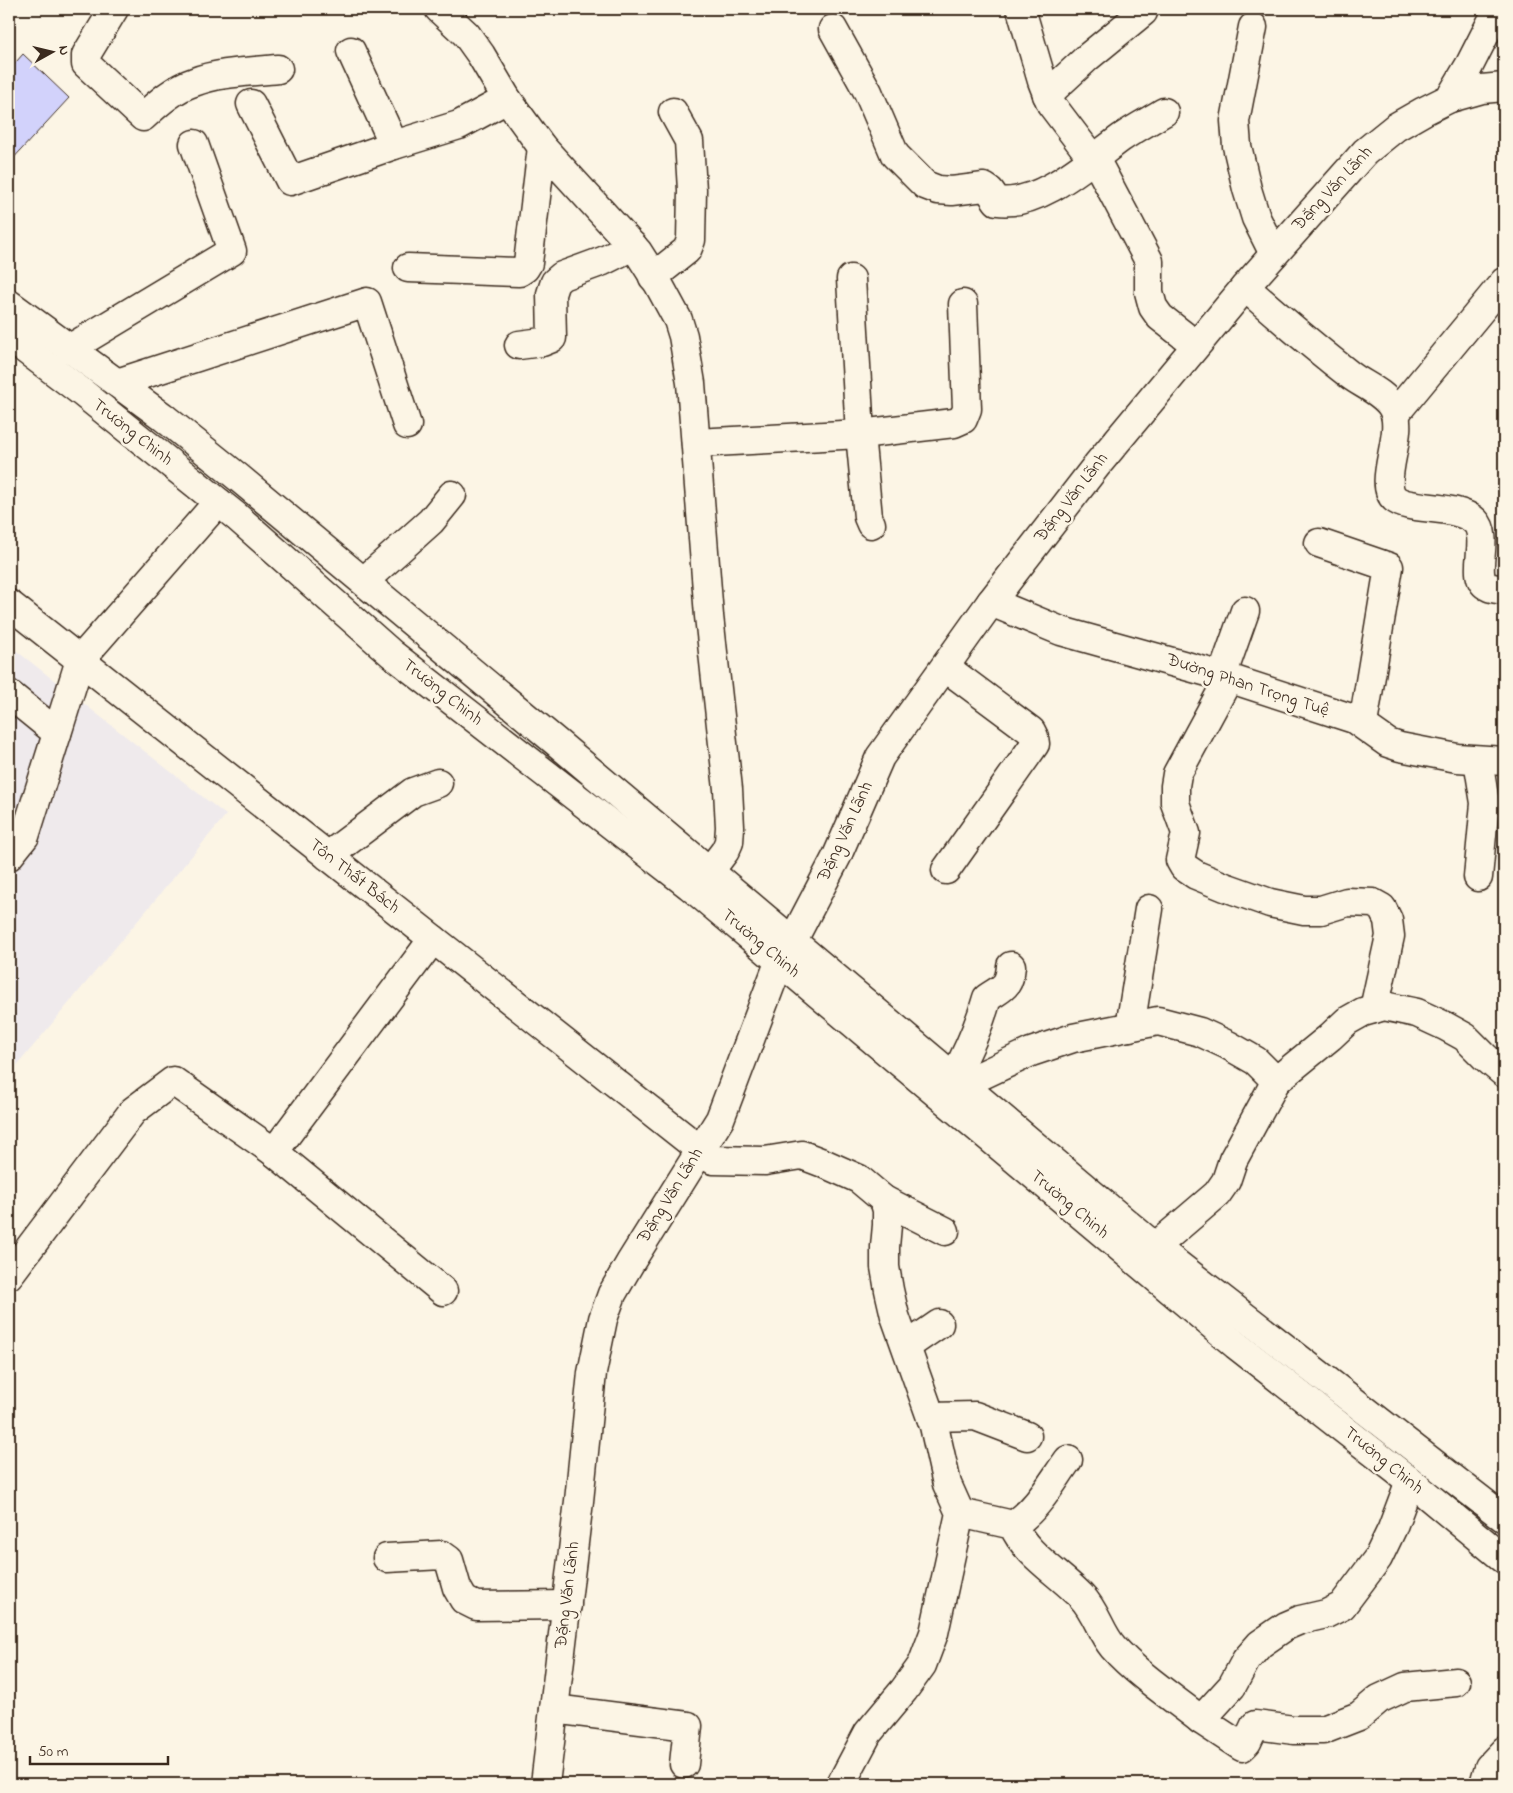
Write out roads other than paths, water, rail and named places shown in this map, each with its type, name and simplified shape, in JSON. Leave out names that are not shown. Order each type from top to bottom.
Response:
[{"type":"main road","points":[[114,9],[86,55],[86,64],[143,117],[179,89],[194,82],[221,75],[278,69]]},
{"type":"main road","points":[[439,9],[466,34],[482,55],[507,99],[542,147],[633,246],[654,276],[678,320],[683,336],[691,383],[709,616],[730,827],[729,842],[725,851],[700,879]]},
{"type":"main road","points":[[1021,9],[1051,104],[1101,170],[1149,261],[1149,292],[1153,307],[1160,317],[1196,345]]},
{"type":"main road","points":[[1450,98],[1470,66],[1498,9]]},
{"type":"main road","points":[[1047,95],[1088,57],[1143,12]]},
{"type":"main road","points":[[1253,27],[1235,121],[1237,146],[1256,218],[1274,254]]},
{"type":"main road","points":[[833,29],[868,92],[895,155],[925,185],[938,190],[952,191],[984,187],[990,191],[997,201],[1005,202],[1024,199],[1045,190],[1069,176],[1123,137],[1164,112]]},
{"type":"main road","points":[[351,51],[394,145]]},
{"type":"main road","name":"Đặng Văn Lãnh","points":[[545,1784],[579,1501],[592,1374],[603,1319],[612,1294],[625,1270],[720,1119],[786,951],[836,856],[880,757],[991,602],[1097,465],[1245,287],[1365,152],[1396,127],[1450,98],[1482,89],[1504,87]]},
{"type":"main road","points":[[252,104],[290,181],[394,145],[460,126],[507,99]]},
{"type":"main road","points":[[654,276],[687,250],[691,240],[692,190],[689,141],[673,112]]},
{"type":"main road","points":[[68,349],[232,251],[194,144]]},
{"type":"main road","points":[[408,268],[519,272],[525,268],[528,263],[542,147]]},
{"type":"main road","points":[[519,344],[542,342],[552,338],[551,294],[555,282],[562,276],[603,261],[633,246]]},
{"type":"main road","points":[[525,268],[555,282]]},
{"type":"main road","points":[[852,279],[860,434],[868,517],[871,524]]},
{"type":"main road","points":[[1395,414],[1504,282]]},
{"type":"main road","points":[[1245,287],[1294,330],[1352,376],[1387,400],[1395,414],[1396,440],[1389,472],[1389,485],[1395,499],[1405,503],[1467,516],[1475,521],[1480,529],[1482,538],[1479,567],[1482,580],[1488,587],[1504,590]]},
{"type":"main road","points":[[117,383],[367,302],[407,425]]},
{"type":"main road","name":"Trường Chinh","points":[[9,304],[162,416],[364,581],[700,879],[786,951],[1236,1345],[1410,1481],[1504,1559]]},
{"type":"main road","points":[[696,443],[860,434],[954,423],[963,419],[967,409],[963,304]]},
{"type":"main road","name":"Trường Chinh","points":[[9,337],[79,390],[218,502],[392,654],[700,879]]},
{"type":"main road","points":[[364,581],[431,521],[452,495]]},
{"type":"main road","points":[[9,856],[25,836],[80,660],[218,502]]},
{"type":"main road","points":[[1319,543],[1389,567],[1363,724]]},
{"type":"main road","name":"Đường Phan Trọng Tuệ","points":[[991,602],[1061,630],[1226,677],[1354,719],[1388,743],[1400,747],[1457,758],[1504,761]]},
{"type":"main road","name":"Tôn Thất Bách","points":[[9,604],[713,1160],[765,1161],[802,1155],[859,1179],[884,1200],[945,1231]]},
{"type":"main road","points":[[1245,611],[1226,677],[1177,774],[1175,804],[1186,833],[1180,860],[1184,867],[1196,875],[1270,903],[1304,910],[1321,910],[1347,902],[1373,903],[1382,908],[1388,920],[1390,936],[1374,1009]]},
{"type":"main road","points":[[945,667],[1031,731],[1035,744],[946,870]]},
{"type":"main road","points":[[9,694],[56,733]]},
{"type":"main road","points":[[1478,760],[1485,803],[1478,877]]},
{"type":"main road","points":[[328,856],[413,792],[438,783]]},
{"type":"main road","points":[[1130,1027],[1149,909]]},
{"type":"main road","points":[[274,1152],[433,939]]},
{"type":"main road","name":"Trường Chinh","points":[[786,951],[958,1080],[1155,1247],[1504,1518]]},
{"type":"main road","points":[[958,1080],[987,998],[1005,986],[1010,979],[1011,966]]},
{"type":"main road","points":[[1155,1247],[1217,1194],[1226,1181],[1233,1160],[1276,1080],[1347,1021],[1384,1006],[1416,1013],[1466,1038],[1504,1073]]},
{"type":"main road","points":[[958,1080],[1073,1038],[1158,1021],[1200,1032],[1228,1045],[1256,1061],[1276,1080]]},
{"type":"main road","points":[[9,1276],[133,1111],[173,1080],[274,1152],[443,1291]]},
{"type":"main road","points":[[841,1784],[868,1733],[922,1665],[934,1633],[960,1514],[947,1484],[931,1417],[895,1316],[888,1290],[885,1267],[887,1210],[884,1200]]},
{"type":"main road","points":[[907,1346],[939,1324]]},
{"type":"main road","points":[[931,1417],[975,1416],[1027,1436]]},
{"type":"main road","points":[[960,1514],[1013,1525],[1020,1521],[1037,1503],[1068,1460]]},
{"type":"main road","points":[[1201,1720],[1232,1686],[1246,1660],[1260,1644],[1286,1626],[1300,1620],[1326,1614],[1342,1606],[1378,1558],[1392,1530],[1410,1481]]},
{"type":"main road","points":[[1013,1525],[1017,1535],[1082,1598],[1094,1613],[1112,1646],[1132,1665],[1201,1720],[1242,1747],[1247,1742],[1255,1725],[1294,1730],[1323,1730],[1360,1716],[1379,1699],[1405,1687],[1456,1682]]},
{"type":"main road","points":[[387,1558],[442,1555],[449,1560],[457,1588],[464,1600],[476,1606],[567,1605]]},
{"type":"main road","points":[[554,1709],[688,1726],[684,1764]]},
{"type":"main road","points":[[1484,1784],[1489,1767],[1504,1751]]}]
